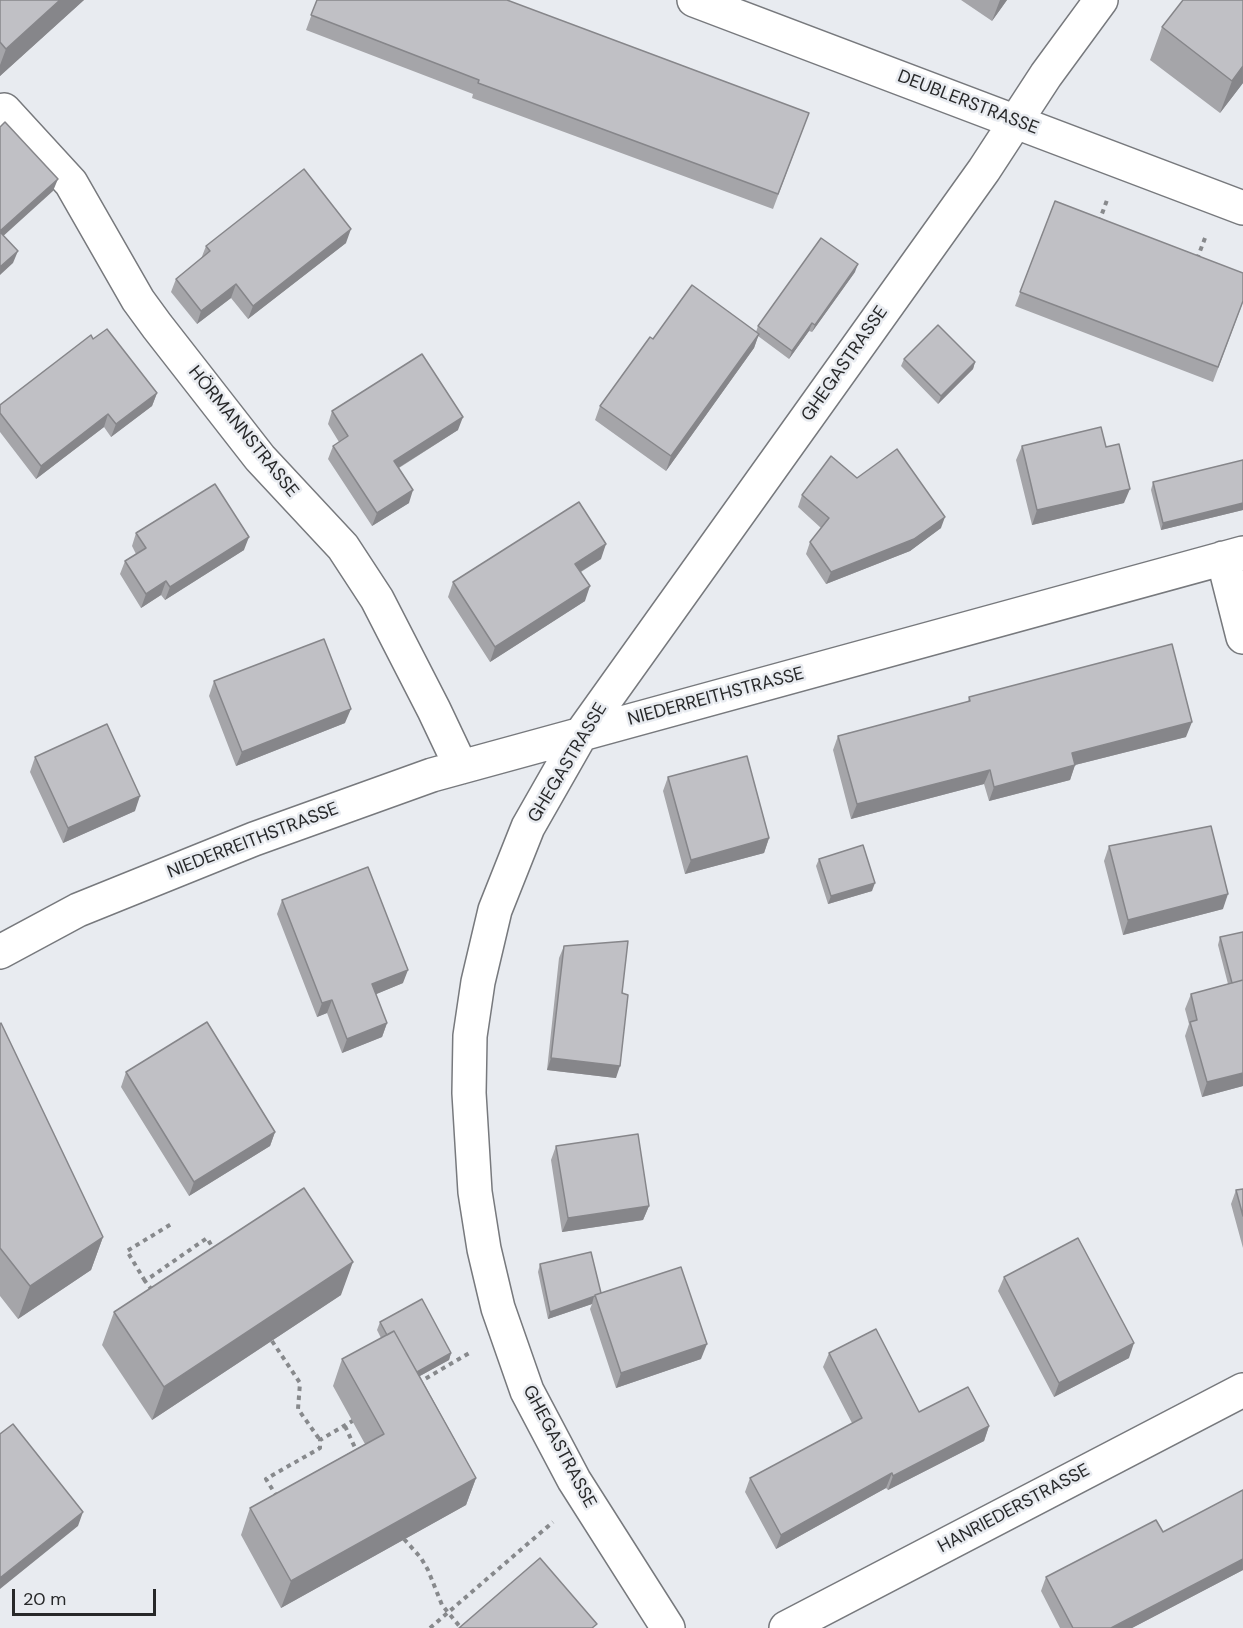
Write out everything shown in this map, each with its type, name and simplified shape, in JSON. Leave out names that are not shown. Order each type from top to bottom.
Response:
[{"type":"street","name":"DEUBLERSTRASSE","points":[[694,0],[1243,208]]},
{"type":"street","name":"GHEGASTRASSE","points":[[668,1628],[574,1480],[527,1391],[498,1308],[484,1249],[476,1191],[469,1082],[470,1036],[480,976],[495,910],[528,827],[581,734],[977,180],[1052,66],[1101,0]]},
{"type":"street","name":"HÖRMANNSTRASSE","points":[[4,110],[71,183],[138,300],[260,458],[343,547],[377,599],[461,767]]},
{"type":"street","name":"NIEDERREITHSTRASSE","points":[[0,952],[78,910],[254,839],[432,775],[1233,556]]},
{"type":"street","points":[[1233,556],[1243,637]]},
{"type":"street","name":"HANRIEDERSTRASSE","points":[[786,1628],[1243,1390]]},
{"type":"path","points":[[1098,224],[1109,195]]},
{"type":"path","points":[[1197,261],[1207,232]]},
{"type":"path","points":[[157,1297],[127,1251],[173,1223]]},
{"type":"path","points":[[145,1281],[207,1238],[217,1257]]},
{"type":"path","points":[[272,1341],[300,1383],[298,1409],[320,1440],[320,1448],[266,1479],[281,1502]]},
{"type":"path","points":[[414,1385],[474,1351]]},
{"type":"path","points":[[320,1440],[355,1420]]},
{"type":"path","points":[[345,1426],[359,1456]]},
{"type":"path","points":[[430,1628],[554,1522]]},
{"type":"path","points":[[404,1539],[421,1558],[442,1605],[461,1628]]},
{"type":"building","points":[[0,0],[60,0],[6,49],[0,42]]},
{"type":"building","points":[[317,0],[507,0],[809,113],[778,194],[478,83],[479,80],[311,15]]},
{"type":"building","points":[[1183,0],[1243,0],[1243,66],[1232,81],[1162,27]]},
{"type":"building","points":[[5,122],[58,179],[0,231],[0,127]]},
{"type":"building","points":[[304,169],[351,229],[253,306],[236,284],[201,311],[176,279],[210,251],[206,246]]},
{"type":"building","points":[[1055,201],[1243,273],[1243,301],[1218,367],[1020,292]]},
{"type":"building","points":[[0,232],[18,251],[0,267]]},
{"type":"building","points":[[821,238],[858,264],[815,325],[812,323],[792,351],[758,326]]},
{"type":"building","points":[[692,285],[759,334],[671,456],[600,406],[650,337],[653,339]]},
{"type":"building","points":[[938,325],[975,362],[941,396],[904,359]]},
{"type":"building","points":[[107,329],[157,393],[116,424],[108,414],[41,466],[0,413],[0,405],[91,335],[93,339]]},
{"type":"building","points":[[422,354],[463,417],[394,461],[413,490],[377,513],[333,446],[348,436],[332,411]]},
{"type":"building","points":[[1101,427],[1106,447],[1119,444],[1130,489],[1037,510],[1022,446]]},
{"type":"building","points":[[897,449],[945,517],[914,539],[831,572],[810,542],[829,518],[802,495],[831,456],[857,478]]},
{"type":"building","points":[[1243,460],[1243,503],[1163,523],[1153,482]]},
{"type":"building","points":[[215,484],[249,537],[170,587],[166,581],[146,594],[125,561],[146,548],[136,533]]},
{"type":"building","points":[[579,502],[606,544],[575,564],[590,586],[495,647],[453,582]]},
{"type":"building","points":[[324,639],[351,709],[242,752],[214,681]]},
{"type":"building","points":[[1172,644],[1192,722],[1072,753],[1075,765],[994,787],[990,770],[857,804],[838,736],[970,701],[969,697]]},
{"type":"building","points":[[107,724],[140,796],[68,828],[35,757]]},
{"type":"building","points":[[747,756],[769,838],[691,860],[668,777]]},
{"type":"building","points":[[1211,826],[1228,894],[1128,920],[1109,846]]},
{"type":"building","points":[[863,845],[875,883],[831,896],[819,859]]},
{"type":"building","points":[[368,867],[408,970],[372,984],[387,1023],[347,1039],[332,1000],[322,1003],[282,900]]},
{"type":"building","points":[[1243,932],[1243,980],[1232,983],[1220,937]]},
{"type":"building","points":[[628,941],[622,993],[628,995],[620,1066],[551,1058],[564,946]]},
{"type":"building","points":[[1243,980],[1243,1073],[1207,1082],[1190,1022],[1197,1020],[1191,994]]},
{"type":"building","points":[[207,1022],[275,1132],[194,1182],[126,1072]]},
{"type":"building","points":[[1,1023],[103,1237],[30,1286],[0,1248]]},
{"type":"building","points":[[638,1134],[649,1206],[568,1218],[556,1146]]},
{"type":"building","points":[[304,1188],[353,1262],[164,1387],[114,1312]]},
{"type":"building","points":[[1243,1189],[1243,1216],[1236,1190]]},
{"type":"building","points":[[1078,1238],[1134,1343],[1059,1383],[1004,1277]]},
{"type":"building","points":[[591,1252],[601,1293],[550,1312],[540,1264]]},
{"type":"building","points":[[681,1267],[707,1344],[621,1373],[595,1295]]},
{"type":"building","points":[[422,1299],[451,1353],[417,1372],[394,1331],[387,1335],[380,1322]]},
{"type":"building","points":[[876,1329],[919,1412],[968,1387],[989,1426],[893,1476],[892,1473],[781,1535],[750,1478],[862,1418],[829,1353]]},
{"type":"building","points":[[394,1331],[476,1478],[291,1581],[250,1508],[384,1434],[342,1359]]},
{"type":"building","points":[[13,1424],[83,1512],[0,1578],[0,1434]]},
{"type":"building","points":[[1243,1490],[1243,1559],[1111,1628],[1073,1628],[1046,1577],[1156,1520],[1163,1532]]},
{"type":"building","points":[[540,1558],[597,1624],[592,1628],[459,1628]]}]
